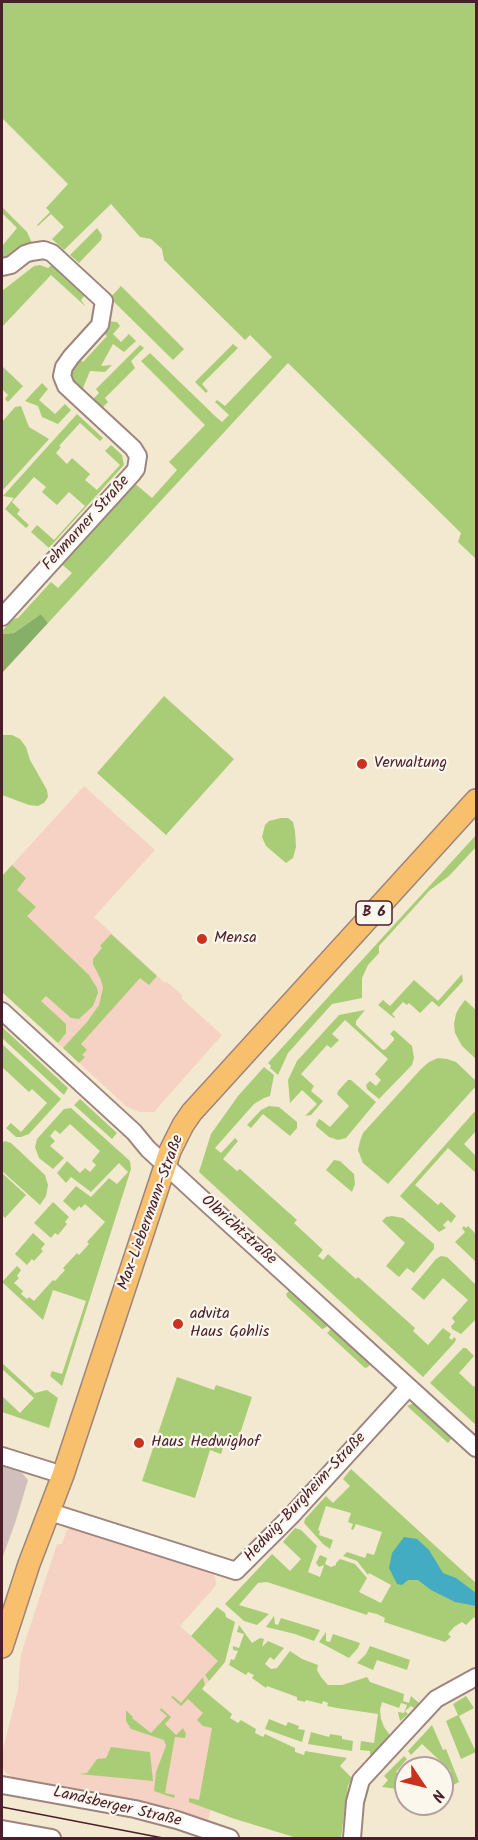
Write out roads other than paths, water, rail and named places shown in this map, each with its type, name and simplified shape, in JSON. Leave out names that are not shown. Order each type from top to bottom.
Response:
[{"type":"main road","name":"Max-Liebermann-Straße","points":[[2,1647],[29,1564],[63,1475],[170,1150],[192,1112],[477,800]]},
{"type":"street","name":"Fehmarner Straße","points":[[2,267],[11,265],[25,254],[44,250],[52,253],[104,301],[100,325],[71,357],[64,367],[62,376],[66,386],[133,448],[138,456],[133,473],[2,617]]},
{"type":"street","name":"Olbrichtstraße","points":[[2,1011],[134,1132],[148,1149],[477,1448]]},
{"type":"street","name":"Hedwig-Burgheim-Straße","points":[[50,1512],[236,1571],[291,1516],[409,1387]]},
{"type":"street","points":[[2,1455],[63,1475]]},
{"type":"street","points":[[352,1839],[355,1803],[362,1780],[436,1699],[477,1677]]},
{"type":"street","name":"Landsberger Straße","points":[[2,1785],[135,1809],[177,1820],[230,1839]]},
{"type":"street","points":[[2,1829],[52,1839]]},
{"type":"water","points":[[404,1537],[417,1539],[429,1550],[443,1573],[456,1578],[476,1593],[476,1606],[455,1602],[431,1590],[418,1580],[408,1580],[402,1585],[397,1584],[389,1568],[392,1553]]},
{"type":"tram line","points":[[2,1807],[163,1838]]},
{"type":"place","name":"Verwaltung","points":[[362,764]]},
{"type":"place","name":"Mensa","points":[[202,939]]},
{"type":"place","name":"advita Haus Gohlis","points":[[178,1324]]},
{"type":"place","name":"Haus Hedwighof","points":[[139,1443]]}]
